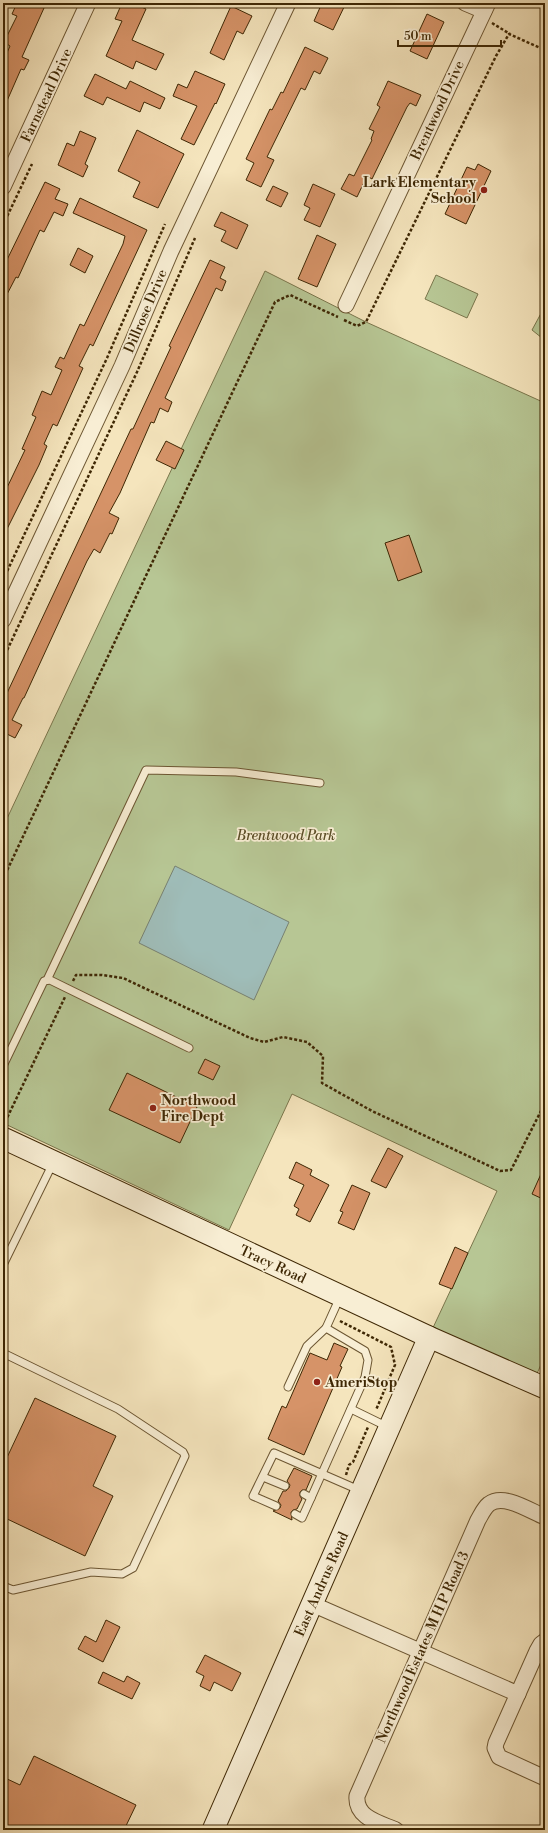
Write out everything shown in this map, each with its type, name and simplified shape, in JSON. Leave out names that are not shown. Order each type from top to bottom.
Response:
[{"type":"street","name":"Farnstead Drive","points":[[3,187],[88,3]]},
{"type":"street","name":"Dillrose Drive","points":[[3,620],[122,366],[171,252],[288,3]]},
{"type":"street","points":[[465,3],[484,10]]},
{"type":"street","name":"Brentwood Drive","points":[[346,305],[484,10]]},
{"type":"street","name":"Tracy Road","points":[[3,1138],[428,1337],[545,1388]]},
{"type":"street","name":"East Andrus Road","points":[[213,1830],[428,1337]]},
{"type":"street","name":"Northwood Estates M H P Road 3","points":[[396,1830],[366,1817],[361,1812],[356,1802],[357,1796],[478,1520],[488,1505],[500,1500],[545,1517]]},
{"type":"street","points":[[312,1604],[518,1694]]},
{"type":"street","points":[[545,1641],[541,1644],[496,1743],[496,1753],[504,1760],[545,1778]]},
{"type":"lane","points":[[3,1066],[44,981],[47,980],[146,770],[236,772],[320,783]]},
{"type":"lane","points":[[47,980],[50,980],[189,1048]]},
{"type":"lane","points":[[3,1264],[54,1161]]},
{"type":"lane","points":[[288,1387],[306,1346],[326,1328],[340,1295]]},
{"type":"lane","points":[[295,1514],[302,1518],[365,1377],[368,1360],[365,1351],[326,1328]]},
{"type":"lane","points":[[3,1353],[118,1409],[183,1452],[185,1456],[133,1568],[128,1572],[122,1574],[90,1572],[13,1590],[3,1586]]},
{"type":"lane","points":[[351,1409],[389,1427]]},
{"type":"lane","points":[[276,1506],[253,1496],[274,1453],[361,1491]]},
{"type":"lane","points":[[263,1477],[285,1486]]},
{"type":"lane","points":[[304,1494],[311,1498]]},
{"type":"path","points":[[484,10],[509,34],[545,50]]},
{"type":"path","points":[[3,879],[275,302],[290,295],[357,326],[366,322],[496,56],[509,34]]},
{"type":"path","points":[[3,225],[32,164]]},
{"type":"path","points":[[3,580],[109,352],[165,224]]},
{"type":"path","points":[[70,988],[76,975],[102,975],[124,978],[250,1038],[264,1042],[283,1037],[307,1042],[323,1056],[322,1083],[372,1111],[500,1171],[510,1170],[545,1103]]},
{"type":"path","points":[[3,1117],[7,1118],[67,994]]},
{"type":"green space","name":"Brentwood Park","points":[[265,271],[366,322],[545,403],[545,1356],[534,1380],[431,1332],[497,1191],[292,1094],[229,1230],[3,1123],[3,827]]},
{"type":"green space","points":[[436,275],[478,294],[467,318],[425,299]]},
{"type":"green space","points":[[545,306],[545,338],[542,338],[532,330]]},
{"type":"water","points":[[175,866],[289,922],[254,1000],[139,943]]},
{"type":"building","points":[[17,3],[33,3],[44,8],[22,57],[29,60],[24,70],[21,69],[3,110],[3,62],[10,46],[4,42],[17,16],[12,14]]},
{"type":"building","points":[[122,3],[132,3],[146,9],[132,40],[164,54],[156,70],[136,61],[133,69],[106,56],[122,21],[115,19]]},
{"type":"building","points":[[322,3],[346,3],[333,30],[314,21]]},
{"type":"building","points":[[231,6],[252,16],[243,34],[237,31],[224,60],[210,53]]},
{"type":"building","points":[[427,14],[444,22],[427,59],[410,51]]},
{"type":"building","points":[[305,47],[328,58],[320,74],[314,71],[305,90],[301,88],[267,157],[274,160],[261,187],[246,180],[254,163],[246,159],[270,109],[272,110],[281,92],[283,93]]},
{"type":"building","points":[[195,71],[225,84],[194,145],[181,139],[197,106],[173,96],[178,84],[187,88]]},
{"type":"building","points":[[95,74],[126,89],[130,81],[165,98],[160,109],[144,102],[140,112],[107,97],[103,105],[84,96]]},
{"type":"building","points":[[388,81],[421,95],[416,106],[410,103],[407,107],[372,179],[367,176],[357,197],[341,189],[349,174],[354,176],[372,140],[374,131],[369,129],[380,107],[377,105]]},
{"type":"building","points":[[137,130],[184,154],[158,208],[133,197],[140,182],[118,171]]},
{"type":"building","points":[[80,131],[96,138],[85,164],[88,166],[83,177],[58,165],[67,143],[74,146]]},
{"type":"building","points":[[478,164],[491,171],[466,224],[445,214],[467,167],[475,170]]},
{"type":"building","points":[[45,182],[60,189],[55,199],[68,204],[63,216],[54,212],[44,232],[40,230],[18,278],[16,277],[3,302],[3,268]]},
{"type":"building","points":[[313,184],[335,194],[320,227],[304,220],[310,208],[304,205]]},
{"type":"building","points":[[273,186],[288,193],[281,207],[266,200]]},
{"type":"building","points":[[80,198],[147,230],[93,346],[90,344],[79,366],[83,368],[57,426],[53,424],[44,444],[47,446],[39,465],[3,537],[3,496],[25,450],[22,449],[36,417],[32,415],[42,391],[51,395],[62,370],[55,367],[60,357],[64,359],[80,324],[84,326],[123,244],[125,236],[73,213]]},
{"type":"building","points":[[221,212],[248,225],[237,249],[221,241],[226,231],[214,226]]},
{"type":"building","points":[[317,235],[336,244],[317,287],[298,279]]},
{"type":"building","points":[[78,248],[93,256],[85,273],[70,265]]},
{"type":"building","points":[[210,260],[225,267],[220,278],[226,281],[222,291],[216,288],[165,398],[172,402],[168,412],[160,408],[154,423],[151,422],[120,493],[109,513],[119,518],[112,534],[110,533],[100,553],[94,549],[87,561],[24,698],[12,720],[22,725],[15,738],[5,733],[3,737],[3,703],[8,691],[131,429],[133,429],[171,347],[169,346]]},
{"type":"building","points":[[166,441],[184,450],[175,469],[156,460]]},
{"type":"building","points":[[409,535],[422,572],[398,581],[385,543]]},
{"type":"building","points":[[205,1059],[220,1066],[213,1080],[198,1073]]},
{"type":"building","name":"Northwood Fire Dept","points":[[127,1073],[197,1107],[180,1143],[109,1110]]},
{"type":"building","points":[[388,1148],[403,1156],[386,1188],[371,1181]]},
{"type":"building","points":[[296,1162],[312,1170],[310,1175],[329,1185],[310,1222],[296,1215],[299,1209],[294,1206],[304,1185],[289,1178]]},
{"type":"building","points":[[545,1165],[545,1200],[532,1194]]},
{"type":"building","points":[[352,1185],[370,1193],[354,1230],[338,1223],[343,1212],[340,1211]]},
{"type":"building","points":[[455,1247],[468,1253],[452,1289],[439,1284]]},
{"type":"building","points":[[334,1343],[348,1349],[340,1366],[342,1367],[304,1455],[268,1439],[282,1406],[286,1408],[310,1353],[327,1360]]},
{"type":"building","points":[[35,1398],[116,1436],[93,1486],[113,1496],[85,1556],[3,1517],[3,1466]]},
{"type":"building","points":[[294,1468],[312,1476],[306,1490],[302,1490],[300,1492],[302,1499],[297,1509],[291,1512],[292,1520],[273,1511],[280,1508],[281,1505],[278,1501],[283,1491],[286,1491],[289,1488],[290,1485],[287,1481]]},
{"type":"building","points":[[106,1620],[120,1627],[103,1662],[78,1649],[85,1636],[96,1642]]},
{"type":"building","points":[[205,1655],[241,1673],[232,1691],[214,1682],[210,1691],[200,1686],[204,1676],[196,1672]]},
{"type":"building","points":[[103,1672],[124,1682],[127,1676],[140,1683],[132,1699],[98,1683]]},
{"type":"building","points":[[34,1756],[136,1805],[124,1830],[3,1830],[3,1777],[20,1785]]},
{"type":"place","name":"Lark Elementary School","points":[[484,190]]},
{"type":"place","name":"Northwood Fire Dept","points":[[153,1108]]},
{"type":"place","name":"AmeriStop","points":[[317,1382]]}]
